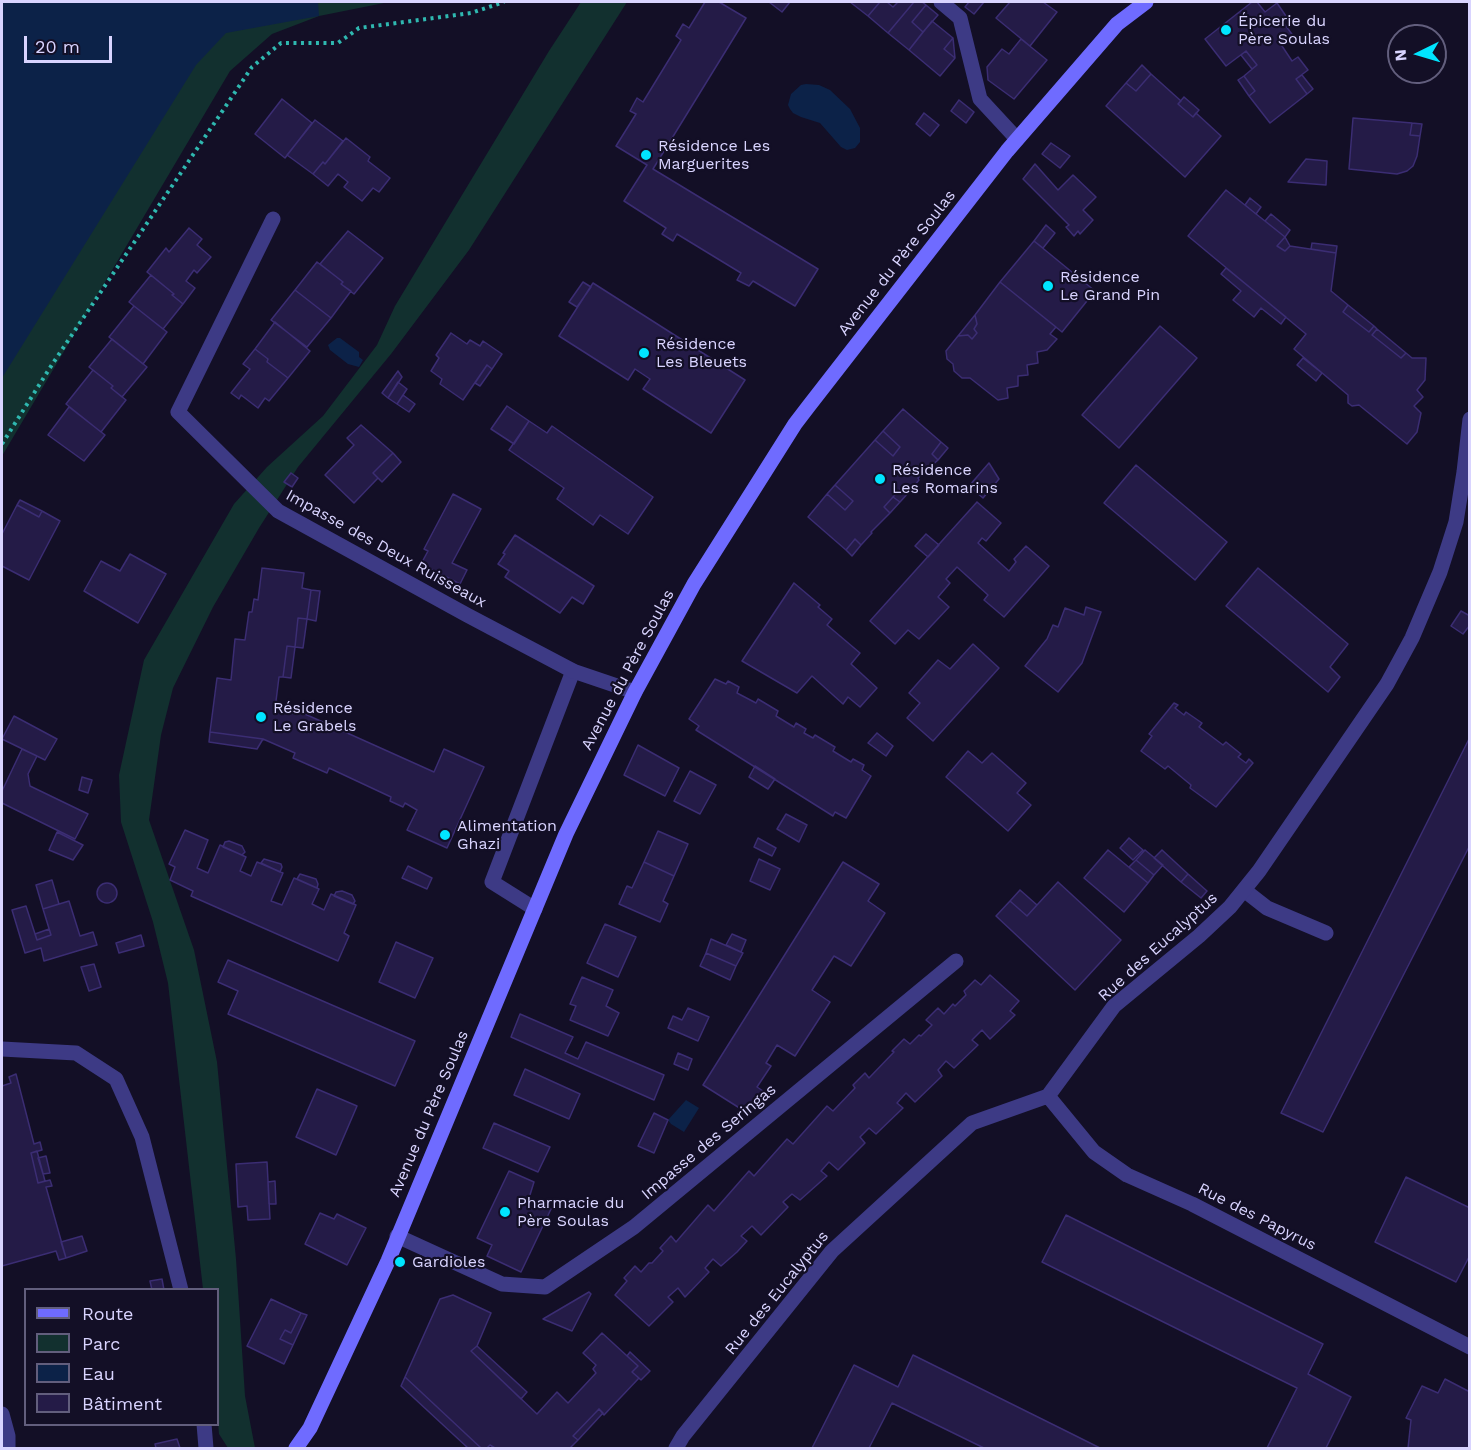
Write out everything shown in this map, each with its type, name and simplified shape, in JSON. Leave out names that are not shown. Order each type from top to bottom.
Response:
[{"type":"main road","name":"Avenue du Père Soulas","points":[[296,1449],[310,1428],[398,1236],[566,834],[635,692],[694,584],[795,424],[1017,139],[1117,24],[1146,2]]},
{"type":"street","points":[[941,2],[960,18],[980,99],[1017,139]]},
{"type":"street","name":"Impasse des Deux Ruisseaux","points":[[273,219],[178,412],[278,511],[467,615],[573,670],[635,692]]},
{"type":"street","name":"Rue des Eucalyptus","points":[[676,1449],[683,1436],[832,1251],[972,1123],[1048,1096],[1114,1006],[1199,936],[1230,907],[1259,871],[1387,684],[1412,638],[1440,572],[1455,522],[1470,419]]},
{"type":"street","points":[[535,909],[492,882],[573,670]]},
{"type":"street","points":[[1244,890],[1267,908],[1326,933]]},
{"type":"street","name":"Impasse des Seringas","points":[[398,1236],[502,1284],[545,1287],[634,1227],[956,961]]},
{"type":"street","points":[[2,1049],[76,1053],[116,1079],[142,1137],[180,1288]]},
{"type":"street","name":"Rue des Papyrus","points":[[1048,1096],[1094,1152],[1127,1175],[1192,1204],[1470,1347]]},
{"type":"street","points":[[2,1414],[8,1436],[8,1449]]},
{"type":"street","points":[[204,1426],[206,1449]]},
{"type":"path","points":[[2,444],[53,363],[252,67],[281,43],[338,43],[358,28],[471,13],[504,2]]},
{"type":"green space","points":[[2,2],[389,2],[319,16],[272,34],[230,71],[2,456]]},
{"type":"green space","points":[[581,2],[627,2],[469,250],[391,354],[298,467],[259,528],[213,607],[173,688],[161,735],[149,820],[194,950],[217,1062],[236,1259],[245,1396],[255,1448],[228,1448],[219,1434],[218,1426],[219,1288],[203,1288],[168,983],[153,922],[121,822],[119,775],[144,660],[234,504],[267,467],[323,416],[377,345],[395,306]]},
{"type":"water","points":[[2,2],[318,2],[319,16],[226,33],[196,65],[2,378]]},
{"type":"water","points":[[801,85],[819,85],[830,90],[850,109],[860,128],[860,142],[855,148],[847,150],[841,147],[820,123],[793,113],[788,105],[791,94]]},
{"type":"water","points":[[337,338],[359,352],[359,357],[363,360],[359,367],[348,364],[330,350],[328,345]]},
{"type":"water","points":[[686,1100],[699,1108],[684,1132],[668,1120]]},
{"type":"building","name":"Résidence Les Marguerites","points":[[705,2],[719,2],[746,18],[653,169],[818,269],[795,306],[753,281],[749,286],[737,280],[741,273],[677,234],[673,241],[662,234],[666,228],[624,201],[647,165],[616,146],[636,114],[630,111],[637,98],[643,102],[681,40],[676,36],[683,24],[689,28]]},
{"type":"building","points":[[769,2],[790,2],[782,12]]},
{"type":"building","points":[[850,2],[880,2],[868,16]]},
{"type":"building","points":[[880,2],[887,2],[893,7],[898,2],[914,2],[888,33],[868,16]]},
{"type":"building","points":[[914,2],[922,2],[926,5],[912,22],[923,32],[909,50],[888,33]]},
{"type":"building","points":[[969,2],[984,2],[974,14],[965,7]]},
{"type":"building","points":[[1010,2],[1043,2],[1057,12],[1030,46],[996,18]]},
{"type":"building","points":[[1252,2],[1257,2],[1265,12],[1277,3],[1288,19],[1283,22],[1294,37],[1282,46],[1292,61],[1298,57],[1308,70],[1296,79],[1307,94],[1270,123],[1249,96],[1255,91],[1244,76],[1257,65],[1246,51],[1226,66],[1205,39]]},
{"type":"building","points":[[926,5],[938,15],[923,32],[912,22]]},
{"type":"building","points":[[932,21],[953,38],[944,49],[955,58],[940,76],[909,50]]},
{"type":"building","points":[[953,38],[955,58],[944,49]]},
{"type":"building","points":[[1021,39],[1047,60],[1014,99],[988,80],[987,67],[1002,49],[1009,54]]},
{"type":"building","points":[[1246,51],[1257,65],[1252,69],[1241,55]]},
{"type":"building","points":[[1142,65],[1151,74],[1136,91],[1126,83]]},
{"type":"building","points":[[1151,74],[1181,101],[1178,104],[1193,117],[1196,113],[1221,136],[1185,177],[1106,106],[1126,83],[1136,91]]},
{"type":"building","points":[[1302,75],[1313,89],[1307,94],[1296,79]]},
{"type":"building","points":[[1244,76],[1255,91],[1249,96],[1238,80]]},
{"type":"building","points":[[1184,97],[1199,110],[1193,117],[1178,104]]},
{"type":"building","points":[[282,99],[312,123],[285,158],[255,134]]},
{"type":"building","points":[[959,100],[974,112],[966,123],[951,111]]},
{"type":"building","points":[[924,113],[939,125],[930,136],[916,124]]},
{"type":"building","points":[[1353,118],[1412,123],[1410,135],[1420,136],[1413,166],[1397,174],[1349,169]]},
{"type":"building","points":[[315,120],[343,141],[325,164],[323,162],[313,174],[287,155]]},
{"type":"building","points":[[1412,123],[1422,124],[1420,136],[1410,135]]},
{"type":"building","points":[[346,138],[370,157],[368,161],[390,178],[379,192],[373,188],[362,201],[344,187],[348,182],[338,174],[328,186],[313,174],[323,162],[325,164]]},
{"type":"building","points":[[1051,143],[1070,156],[1060,168],[1042,154]]},
{"type":"building","points":[[1306,159],[1327,161],[1326,185],[1288,182]]},
{"type":"building","points":[[1035,164],[1058,190],[1073,175],[1096,197],[1083,210],[1093,220],[1080,234],[1078,231],[1074,236],[1066,227],[1069,225],[1023,179]]},
{"type":"building","points":[[1226,190],[1285,237],[1277,246],[1285,251],[1290,246],[1336,253],[1331,291],[1348,305],[1343,312],[1369,332],[1374,326],[1377,329],[1372,335],[1401,358],[1406,353],[1412,358],[1426,358],[1425,380],[1417,390],[1423,397],[1414,406],[1421,413],[1417,432],[1407,444],[1359,405],[1352,406],[1348,403],[1348,395],[1294,349],[1306,334],[1188,236]]},
{"type":"building","points":[[1250,198],[1261,207],[1256,214],[1245,205]]},
{"type":"building","points":[[1271,214],[1290,230],[1285,237],[1265,221]]},
{"type":"building","points":[[1046,225],[1055,233],[1043,248],[1034,241]]},
{"type":"building","points":[[189,228],[202,239],[197,245],[211,257],[197,273],[194,270],[186,281],[195,288],[183,304],[147,272],[166,248],[169,252]]},
{"type":"building","points":[[348,231],[383,258],[354,294],[320,264]]},
{"type":"building","points":[[1285,237],[1290,246],[1285,251],[1277,246]]},
{"type":"building","name":"Résidence Le Grand Pin","points":[[1034,241],[1095,291],[1062,332],[1000,282]]},
{"type":"building","points":[[1312,243],[1337,246],[1336,253],[1311,249]]},
{"type":"building","points":[[317,262],[351,291],[331,318],[295,290]]},
{"type":"building","points":[[1226,268],[1286,317],[1281,324],[1261,308],[1254,317],[1233,300],[1241,291],[1221,274]]},
{"type":"building","points":[[151,275],[183,304],[163,329],[129,302]]},
{"type":"building","points":[[583,282],[591,287],[577,307],[569,302]]},
{"type":"building","points":[[1000,282],[1056,327],[1050,334],[1057,339],[1047,350],[1037,352],[1038,363],[1027,365],[1028,375],[1018,376],[1018,386],[1007,388],[1008,398],[998,400],[970,378],[962,378],[954,371],[953,364],[947,359],[946,351],[958,336],[968,335],[972,339],[977,333],[974,329],[977,324],[975,315]]},
{"type":"building","name":"Résidence Les Bleuets","points":[[593,283],[745,380],[711,433],[643,389],[650,379],[635,369],[628,380],[559,336]]},
{"type":"building","points":[[295,290],[331,318],[307,347],[271,320]]},
{"type":"building","points":[[1348,305],[1374,326],[1369,332],[1343,312]]},
{"type":"building","points":[[134,306],[167,332],[143,364],[109,337]]},
{"type":"building","points":[[975,315],[977,324],[974,329],[977,333],[972,339],[968,335],[958,336]]},
{"type":"building","points":[[275,322],[310,351],[288,378],[267,362],[268,359],[255,349]]},
{"type":"building","points":[[1160,326],[1197,358],[1119,448],[1082,415]]},
{"type":"building","points":[[1377,329],[1406,353],[1401,358],[1372,335]]},
{"type":"building","points":[[451,333],[467,344],[470,340],[480,346],[483,341],[502,354],[492,369],[487,365],[463,400],[440,384],[442,379],[431,371],[439,358],[436,355]]},
{"type":"building","points":[[112,339],[147,367],[122,397],[111,388],[113,386],[89,367]]},
{"type":"building","points":[[255,349],[268,359],[267,362],[288,378],[269,401],[265,398],[258,408],[241,395],[239,399],[231,393],[250,369],[243,364]]},
{"type":"building","points":[[1303,358],[1322,373],[1316,381],[1297,365]]},
{"type":"building","points":[[487,365],[492,369],[480,386],[475,383]]},
{"type":"building","points":[[93,370],[126,400],[101,432],[66,404]]},
{"type":"building","points":[[398,371],[402,377],[388,398],[382,393]]},
{"type":"building","points":[[398,382],[407,389],[397,404],[388,398]]},
{"type":"building","points":[[403,395],[415,404],[409,412],[397,404]]},
{"type":"building","points":[[507,406],[529,421],[514,444],[491,429]]},
{"type":"building","points":[[69,407],[105,435],[84,461],[48,435]]},
{"type":"building","name":"Résidence Les Romarins","points":[[903,409],[941,442],[932,454],[938,460],[918,478],[919,480],[910,491],[903,486],[893,497],[884,507],[890,513],[861,545],[855,539],[846,550],[808,517],[827,494],[845,510],[853,501],[835,485],[875,440],[893,456],[900,447],[883,431]]},
{"type":"building","points":[[529,421],[547,433],[552,426],[653,497],[628,534],[600,515],[593,525],[557,499],[564,488],[509,450]]},
{"type":"building","points":[[361,425],[393,453],[373,473],[378,478],[354,503],[325,475],[354,445],[347,438]]},
{"type":"building","points":[[883,431],[900,447],[893,456],[875,440]]},
{"type":"building","points":[[941,442],[948,448],[938,460],[932,454]]},
{"type":"building","points":[[393,453],[401,462],[382,482],[373,473]]},
{"type":"building","points":[[989,463],[999,479],[983,498],[969,486]]},
{"type":"building","points":[[1136,465],[1227,542],[1195,580],[1104,503]]},
{"type":"building","points":[[291,473],[298,478],[292,487],[284,482]]},
{"type":"building","points":[[835,485],[853,501],[845,510],[827,494]]},
{"type":"building","points":[[903,486],[910,491],[900,502],[893,497]]},
{"type":"building","points":[[453,494],[481,509],[452,563],[467,570],[460,584],[421,564],[428,551],[424,549]]},
{"type":"building","points":[[893,497],[900,502],[890,513],[884,507]]},
{"type":"building","points":[[20,500],[42,511],[39,517],[17,505]]},
{"type":"building","points":[[977,502],[1001,523],[986,541],[982,538],[978,543],[1009,571],[1016,562],[1014,559],[1026,546],[1049,566],[1004,617],[984,600],[988,595],[957,567],[946,579],[950,583],[938,597],[949,607],[919,639],[908,630],[895,644],[870,621]]},
{"type":"building","points":[[17,505],[39,517],[42,511],[60,521],[29,580],[2,566],[2,534]]},
{"type":"building","points":[[926,534],[939,545],[928,557],[915,546]]},
{"type":"building","points":[[515,535],[594,586],[583,604],[572,597],[560,613],[505,577],[509,571],[498,564]]},
{"type":"building","points":[[855,539],[861,545],[852,556],[846,550]]},
{"type":"building","points":[[130,554],[166,574],[138,623],[84,591],[101,561],[120,571]]},
{"type":"building","name":"Résidence Le Grabels","points":[[262,568],[304,573],[302,588],[311,590],[307,619],[298,618],[295,647],[287,646],[283,677],[279,677],[276,701],[434,772],[444,749],[484,767],[447,848],[407,830],[417,810],[405,803],[403,807],[390,801],[391,797],[329,768],[327,773],[293,758],[295,753],[263,739],[210,732],[217,678],[231,680],[235,639],[245,640],[249,612],[252,612],[254,599],[258,600]]},
{"type":"building","points":[[1258,568],[1348,644],[1330,667],[1340,677],[1328,692],[1226,606]]},
{"type":"building","points":[[794,583],[820,605],[818,607],[832,619],[827,625],[860,653],[851,664],[877,688],[860,707],[848,697],[843,704],[812,676],[797,693],[742,661]]},
{"type":"building","points":[[311,590],[320,591],[316,621],[307,619]]},
{"type":"building","points":[[1086,607],[1101,612],[1082,663],[1058,692],[1025,666],[1047,639],[1053,625],[1058,627],[1065,608],[1084,615]]},
{"type":"building","points":[[1461,611],[1470,616],[1470,625],[1463,634],[1451,626]]},
{"type":"building","points":[[298,618],[307,619],[303,648],[295,647]]},
{"type":"building","points":[[973,644],[999,668],[933,741],[907,718],[920,703],[909,693],[938,660],[950,669]]},
{"type":"building","points":[[287,646],[295,647],[291,678],[283,677]]},
{"type":"building","points":[[715,679],[726,684],[728,681],[739,687],[737,693],[756,703],[758,699],[778,711],[776,716],[794,727],[796,723],[806,729],[804,733],[813,738],[815,735],[835,747],[833,751],[851,762],[853,759],[864,765],[862,770],[871,776],[846,818],[835,812],[833,816],[696,730],[699,726],[689,719]]},
{"type":"building","points":[[1174,703],[1178,705],[1175,708],[1184,715],[1186,712],[1202,723],[1199,727],[1223,745],[1226,742],[1241,754],[1238,757],[1246,763],[1249,759],[1253,763],[1216,807],[1190,788],[1191,785],[1168,766],[1165,769],[1141,751],[1152,736],[1149,734]]},
{"type":"building","points":[[14,716],[57,739],[45,760],[2,739]]},
{"type":"building","points":[[210,732],[263,739],[257,749],[209,742]]},
{"type":"building","points":[[877,733],[893,746],[886,756],[868,743]]},
{"type":"building","points":[[1470,737],[1470,845],[1323,1132],[1281,1113]]},
{"type":"building","points":[[638,745],[679,768],[665,796],[624,775]]},
{"type":"building","points":[[22,749],[37,756],[28,774],[30,786],[88,814],[75,839],[2,803],[2,791]]},
{"type":"building","points":[[968,751],[982,763],[992,753],[1026,783],[1017,793],[1031,805],[1008,831],[946,777]]},
{"type":"building","points":[[755,766],[775,779],[768,789],[749,777]]},
{"type":"building","points":[[690,771],[716,785],[700,814],[674,801]]},
{"type":"building","points":[[82,777],[92,780],[88,793],[79,790]]},
{"type":"building","points":[[786,814],[807,825],[799,842],[777,829]]},
{"type":"building","points":[[185,830],[208,840],[197,868],[208,873],[220,845],[246,857],[240,871],[251,876],[257,862],[283,873],[271,901],[282,905],[294,878],[319,889],[312,904],[324,910],[331,894],[356,905],[344,933],[349,936],[338,961],[191,896],[193,891],[170,880],[175,867],[169,864]]},
{"type":"building","points":[[658,831],[688,844],[674,876],[644,862]]},
{"type":"building","points":[[57,832],[83,845],[73,860],[49,850]]},
{"type":"building","points":[[758,838],[776,848],[772,856],[754,847]]},
{"type":"building","points":[[1129,838],[1143,850],[1133,860],[1120,848]]},
{"type":"building","points":[[229,841],[242,846],[245,852],[242,855],[223,847],[225,842]]},
{"type":"building","points":[[1108,850],[1148,883],[1124,912],[1084,878]]},
{"type":"building","points":[[1145,850],[1163,865],[1154,875],[1136,860]]},
{"type":"building","points":[[1162,850],[1188,874],[1181,882],[1154,858]]},
{"type":"building","points":[[264,859],[281,864],[280,872],[261,863]]},
{"type":"building","points":[[759,859],[780,869],[770,890],[750,881]]},
{"type":"building","points":[[1136,860],[1154,875],[1148,883],[1129,867]]},
{"type":"building","points":[[644,862],[674,876],[663,901],[668,904],[660,922],[619,904],[627,886],[632,888]]},
{"type":"building","points":[[843,862],[879,884],[868,901],[885,913],[851,966],[834,956],[812,990],[830,1002],[795,1056],[777,1045],[766,1063],[771,1066],[757,1087],[763,1091],[749,1114],[703,1085]]},
{"type":"building","points":[[408,866],[432,878],[427,889],[402,878]]},
{"type":"building","points":[[300,874],[316,879],[317,888],[297,879]]},
{"type":"building","points":[[1188,874],[1207,891],[1201,898],[1181,882]]},
{"type":"building","points":[[52,880],[59,904],[43,909],[36,885]]},
{"type":"building","points":[[1058,882],[1121,940],[1075,990],[996,916],[1010,901],[1027,916]]},
{"type":"building","points":[[107,883],[114,886],[117,893],[114,900],[107,903],[100,900],[97,893],[100,886]]},
{"type":"building","points":[[1020,890],[1037,905],[1027,916],[1010,901]]},
{"type":"building","points":[[342,891],[352,895],[355,901],[353,904],[334,896],[336,892]]},
{"type":"building","points":[[69,901],[80,936],[93,932],[97,945],[44,961],[41,948],[25,953],[12,910],[26,906],[37,940],[51,935],[43,909]]},
{"type":"building","points":[[605,924],[636,937],[618,977],[587,963]]},
{"type":"building","points":[[49,929],[51,935],[37,940],[35,934]]},
{"type":"building","points":[[732,934],[746,940],[741,952],[726,945]]},
{"type":"building","points":[[141,935],[144,946],[119,953],[116,943]]},
{"type":"building","points":[[711,939],[743,953],[736,966],[706,953]]},
{"type":"building","points":[[396,942],[433,958],[415,998],[379,982]]},
{"type":"building","points":[[706,953],[736,966],[730,980],[700,966]]},
{"type":"building","points":[[228,960],[415,1041],[395,1086],[228,1014],[238,991],[218,982]]},
{"type":"building","points":[[94,964],[101,987],[89,991],[81,967]]},
{"type":"building","points":[[990,975],[1019,1001],[1010,1011],[1015,1015],[990,1039],[982,1030],[972,1040],[978,1045],[954,1068],[946,1061],[938,1070],[942,1076],[915,1102],[906,1093],[897,1103],[903,1108],[876,1134],[869,1128],[860,1137],[865,1143],[838,1170],[829,1162],[821,1171],[827,1176],[800,1200],[792,1194],[783,1202],[788,1207],[761,1235],[752,1226],[741,1236],[747,1241],[721,1266],[713,1259],[705,1268],[709,1272],[685,1297],[678,1288],[668,1297],[673,1302],[649,1326],[615,1295],[627,1281],[624,1278],[635,1266],[641,1272],[649,1263],[652,1263],[663,1251],[660,1248],[671,1236],[676,1242],[708,1205],[714,1211],[749,1171],[754,1176],[787,1139],[793,1144],[827,1106],[833,1111],[855,1088],[853,1085],[865,1073],[869,1078],[904,1039],[910,1044],[919,1035],[921,1036],[932,1025],[926,1020],[938,1008],[944,1014],[966,995],[964,991],[975,980],[981,985]]},
{"type":"building","points":[[582,977],[613,990],[606,1006],[619,1013],[608,1036],[570,1020],[576,1006],[570,1004]]},
{"type":"building","points":[[688,1008],[709,1017],[698,1041],[668,1028],[673,1016],[682,1020]]},
{"type":"building","points":[[520,1014],[573,1037],[565,1053],[578,1059],[586,1042],[664,1075],[654,1100],[511,1037]]},
{"type":"building","points":[[678,1053],[692,1059],[688,1070],[674,1064]]},
{"type":"building","points":[[525,1069],[580,1094],[569,1119],[514,1095]]},
{"type":"building","points":[[16,1074],[34,1144],[40,1142],[42,1150],[31,1153],[38,1183],[50,1180],[52,1186],[46,1187],[66,1258],[59,1260],[56,1251],[2,1266],[2,1086],[11,1083],[9,1077]]},
{"type":"building","points":[[317,1089],[357,1106],[336,1155],[296,1137]]},
{"type":"building","points":[[654,1113],[668,1120],[654,1153],[638,1146]]},
{"type":"building","points":[[494,1123],[550,1147],[538,1172],[483,1148]]},
{"type":"building","points":[[37,1151],[45,1181],[38,1183],[31,1153]]},
{"type":"building","points":[[46,1156],[50,1173],[43,1174],[38,1158]]},
{"type":"building","points":[[267,1162],[270,1219],[248,1220],[247,1206],[238,1207],[236,1164]]},
{"type":"building","points":[[509,1171],[534,1182],[529,1198],[551,1209],[521,1272],[487,1256],[492,1245],[477,1238]]},
{"type":"building","points":[[1406,1177],[1470,1208],[1470,1255],[1456,1282],[1375,1242]]},
{"type":"building","points":[[275,1181],[276,1204],[269,1204],[268,1182]]},
{"type":"building","points":[[320,1213],[334,1219],[337,1214],[366,1228],[347,1265],[305,1244]]},
{"type":"building","points":[[1066,1215],[1323,1344],[1308,1374],[1351,1397],[1326,1448],[1267,1448],[1297,1388],[1042,1262]]},
{"type":"building","points":[[82,1236],[87,1251],[66,1258],[61,1242]]},
{"type":"building","points":[[162,1279],[164,1288],[152,1288],[150,1281]]},
{"type":"building","points":[[589,1292],[591,1294],[572,1331],[543,1319]]},
{"type":"building","points":[[453,1295],[491,1313],[477,1346],[471,1351],[537,1414],[557,1392],[568,1403],[596,1373],[593,1369],[596,1365],[583,1353],[602,1333],[638,1366],[632,1372],[639,1378],[604,1415],[599,1409],[573,1436],[578,1440],[570,1448],[495,1448],[490,1445],[487,1448],[481,1448],[405,1377],[440,1299]]},
{"type":"building","points":[[271,1299],[301,1313],[291,1333],[285,1330],[280,1339],[293,1345],[284,1364],[247,1346]]},
{"type":"building","points":[[301,1313],[307,1315],[293,1345],[280,1339],[285,1330],[291,1333]]},
{"type":"building","points":[[477,1346],[527,1392],[521,1399],[471,1351]]},
{"type":"building","points":[[630,1352],[650,1371],[641,1380],[632,1372],[638,1366],[627,1356]]},
{"type":"building","points":[[913,1355],[1100,1448],[984,1448],[892,1403],[869,1448],[812,1448],[854,1365],[898,1387]]},
{"type":"building","points":[[405,1377],[481,1448],[468,1448],[401,1386]]},
{"type":"building","points":[[1445,1379],[1470,1392],[1470,1448],[1408,1448],[1411,1420],[1406,1418],[1422,1386],[1438,1393]]},
{"type":"building","points":[[599,1409],[603,1413],[578,1440],[573,1436]]},
{"type":"building","points":[[177,1439],[180,1448],[156,1448],[155,1444]]},
{"type":"place","name":"Épicerie du Père Soulas","points":[[1226,30]]},
{"type":"place","name":"Résidence Les Marguerites","points":[[646,155]]},
{"type":"place","name":"Résidence Le Grand Pin","points":[[1048,286]]},
{"type":"place","name":"Résidence Les Bleuets","points":[[644,353]]},
{"type":"place","name":"Résidence Les Romarins","points":[[880,479]]},
{"type":"place","name":"Résidence Le Grabels","points":[[261,717]]},
{"type":"place","name":"Alimentation Ghazi","points":[[445,835]]},
{"type":"place","name":"Pharmacie du Père Soulas","points":[[505,1212]]},
{"type":"place","name":"Gardioles","points":[[400,1262]]}]
